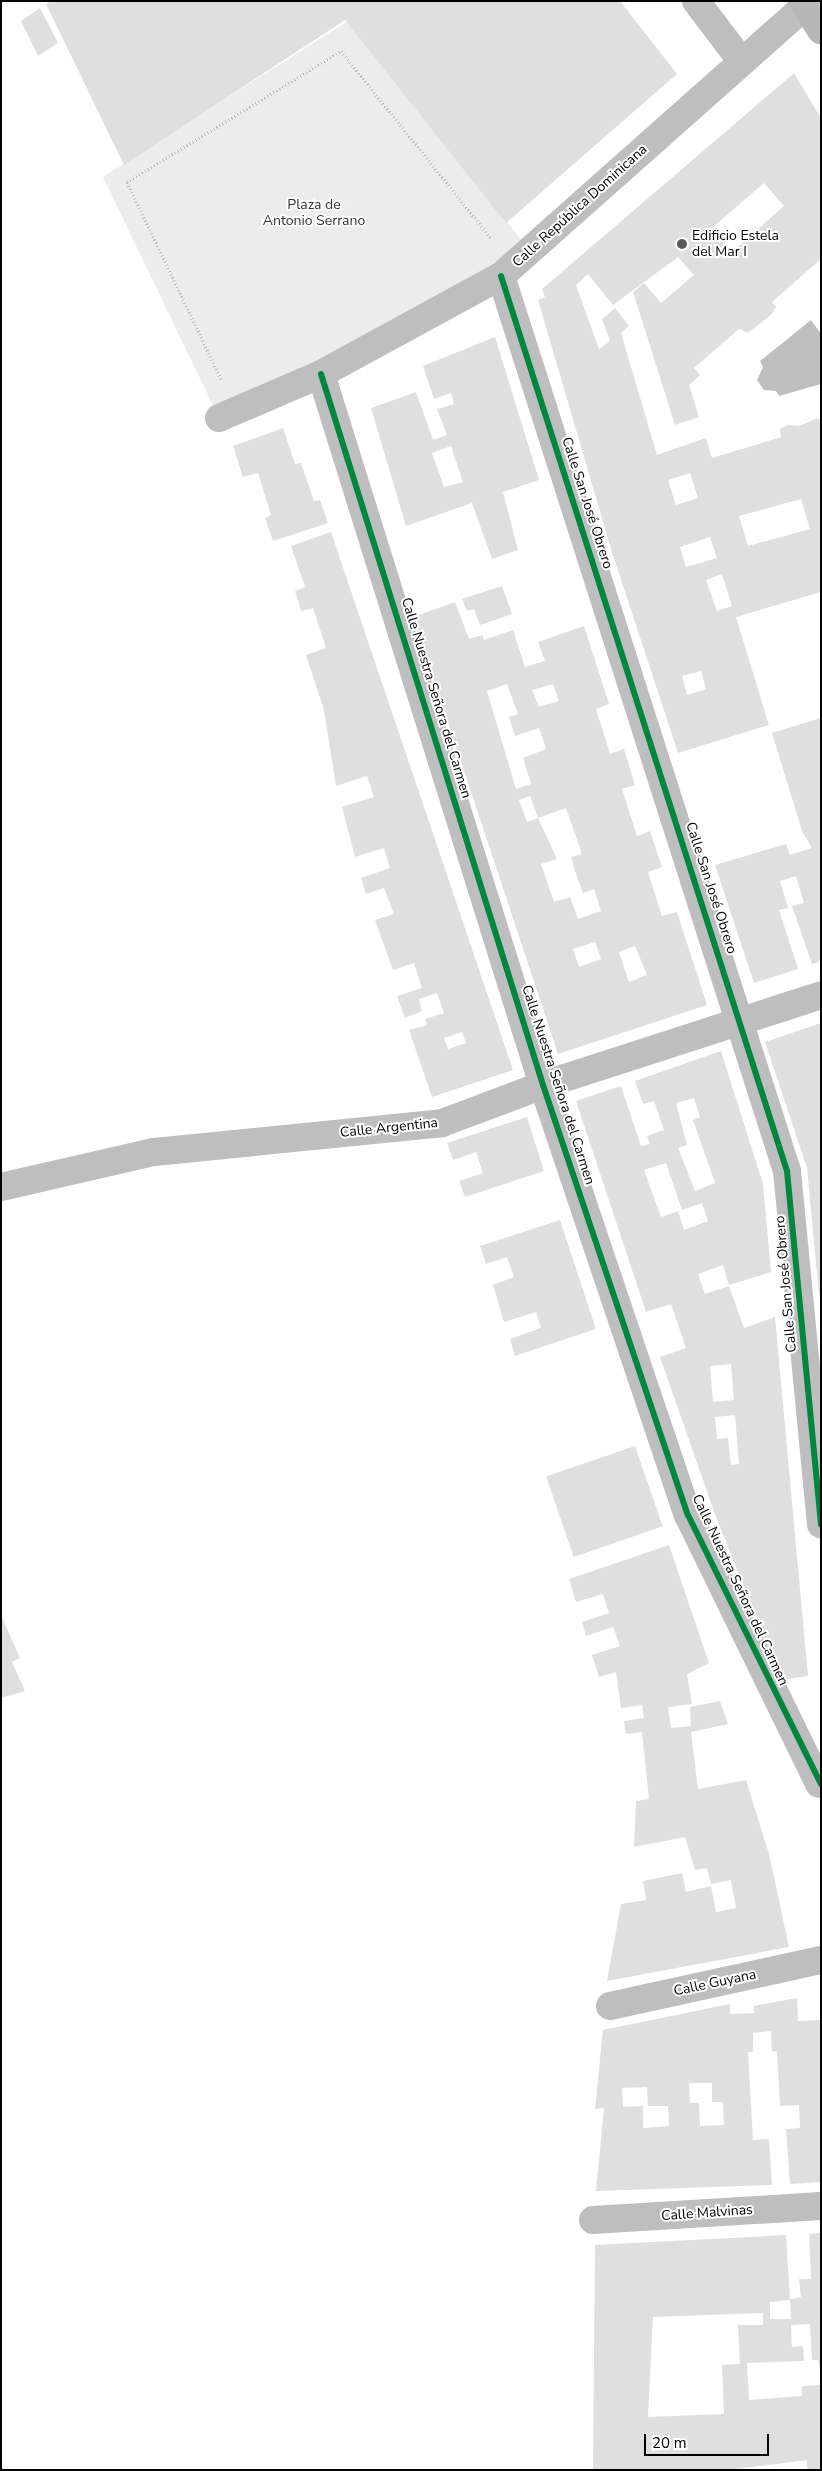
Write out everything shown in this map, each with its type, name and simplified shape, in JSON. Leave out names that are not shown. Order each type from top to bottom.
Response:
[{"type":"street","points":[[696,1],[742,62]]},
{"type":"street","points":[[803,4],[821,30]]},
{"type":"street","name":"Calle República Dominicana","points":[[228,414],[321,374],[507,271],[742,62],[803,4]]},
{"type":"street","name":"Calle San José Obrero","points":[[507,271],[787,1170],[821,1524]]},
{"type":"street","name":"Calle Nuestra Señora del Carmen","points":[[321,374],[543,1085],[688,1514],[820,1784]]},
{"type":"street","name":"Calle Argentina","points":[[1,1186],[154,1152],[442,1123],[543,1085],[821,995]]},
{"type":"street","name":"Calle Guyana","points":[[610,2006],[821,1960]]},
{"type":"street","name":"Calle Malvinas","points":[[593,2220],[821,2206]]},
{"type":"path","points":[[228,414],[127,182],[341,51],[507,271]]},
{"type":"green space","name":"Plaza de Antonio Serrano","points":[[348,21],[530,251],[219,418],[103,177]]},
{"type":"shaded area","points":[[811,320],[821,334],[821,384],[779,396],[776,391],[764,390],[757,380],[763,367],[760,361]]},
{"type":"building","points":[[51,1],[620,1],[677,74],[506,223],[345,20],[124,165],[46,4]]},
{"type":"building","points":[[40,8],[58,43],[38,56],[21,21]]},
{"type":"building","points":[[794,73],[821,118],[821,259],[772,302],[776,307],[772,314],[748,333],[739,329],[694,368],[700,375],[689,385],[699,417],[675,425],[633,292],[644,283],[661,303],[694,275],[678,257],[613,305],[588,274],[576,285],[599,349],[610,341],[602,319],[615,308],[629,326],[621,333],[657,455],[706,438],[712,458],[781,437],[780,429],[788,425],[799,426],[818,418],[821,421],[821,592],[736,617],[769,725],[678,753],[611,549],[538,300],[545,297],[542,289]],"holes":[[[764,183],[784,206],[732,252],[712,228]],[[690,473],[698,498],[676,505],[668,480]],[[801,499],[810,529],[748,546],[739,516]],[[710,537],[717,558],[686,567],[680,547]],[[722,574],[732,606],[717,611],[706,580]],[[701,671],[706,689],[687,695],[682,676]]]},
{"type":"building","points":[[495,337],[539,480],[503,492],[518,550],[492,559],[472,503],[406,526],[371,408],[416,392],[433,440],[447,435],[437,409],[454,404],[451,393],[434,399],[423,366]],"holes":[[[451,446],[463,482],[444,487],[432,453]]]},
{"type":"building","points":[[283,428],[295,464],[301,463],[314,501],[320,500],[328,523],[273,541],[265,518],[271,515],[258,473],[243,477],[233,446]]},
{"type":"building","points":[[331,532],[513,1070],[432,1097],[409,1030],[427,1025],[425,1019],[444,1013],[437,993],[419,999],[422,1011],[405,1018],[397,996],[422,988],[414,963],[393,970],[375,920],[394,914],[384,888],[366,894],[361,878],[390,868],[384,848],[355,857],[342,807],[374,797],[367,776],[336,786],[324,710],[306,655],[326,648],[313,608],[301,611],[295,591],[305,587],[291,546]],"holes":[[[462,1032],[466,1043],[448,1049],[444,1038]]]},
{"type":"building","points":[[502,586],[512,614],[480,625],[474,609],[467,611],[462,599]]},
{"type":"building","points":[[455,602],[469,639],[482,635],[484,640],[513,630],[525,667],[545,661],[538,642],[584,626],[609,704],[596,709],[610,754],[624,749],[635,785],[622,789],[637,836],[650,831],[662,867],[648,872],[662,916],[677,912],[707,1005],[558,1054],[413,617]],"holes":[[[507,684],[518,714],[509,717],[515,736],[539,728],[546,749],[523,758],[531,784],[516,789],[487,691]],[[553,684],[559,701],[539,707],[532,690]],[[530,796],[538,818],[527,822],[519,800]],[[566,808],[582,854],[571,857],[576,874],[583,893],[594,889],[601,911],[578,919],[570,897],[554,902],[541,864],[557,859],[538,818]],[[595,942],[601,959],[579,967],[573,949]],[[635,946],[647,975],[629,982],[619,952]]]},
{"type":"building","points":[[821,718],[821,961],[812,964],[792,906],[804,903],[796,876],[780,881],[788,908],[779,910],[798,969],[754,983],[715,865],[786,844],[790,855],[812,848],[802,831],[772,733]]},
{"type":"building","points":[[821,1023],[821,1295],[819,1295],[807,1168],[765,1042]]},
{"type":"building","points":[[721,1051],[763,1184],[771,1272],[729,1285],[723,1265],[698,1274],[705,1294],[729,1286],[744,1328],[775,1317],[808,1676],[781,1680],[716,1517],[660,1357],[686,1348],[671,1304],[646,1312],[576,1101],[621,1086],[641,1146],[650,1144],[647,1136],[664,1130],[654,1101],[643,1104],[635,1081]],"holes":[[[694,1098],[700,1117],[693,1120],[715,1183],[695,1191],[678,1148],[687,1145],[676,1103]],[[666,1163],[682,1210],[702,1203],[708,1221],[684,1230],[678,1211],[661,1217],[644,1170]],[[731,1364],[734,1400],[713,1402],[710,1366]],[[735,1415],[739,1464],[731,1465],[728,1438],[717,1439],[715,1417]]]},
{"type":"building","points":[[527,1117],[544,1171],[465,1197],[459,1181],[483,1173],[476,1152],[453,1160],[447,1143]]},
{"type":"building","points":[[560,1220],[596,1329],[515,1356],[510,1339],[541,1328],[536,1312],[504,1322],[493,1285],[514,1277],[507,1257],[486,1264],[480,1246]]},
{"type":"building","points":[[635,1446],[663,1526],[574,1557],[546,1477]]},
{"type":"building","points":[[669,1545],[709,1663],[687,1674],[692,1704],[668,1707],[671,1728],[691,1726],[690,1707],[720,1701],[728,1724],[691,1732],[698,1789],[746,1780],[769,1854],[789,1947],[607,1981],[621,1904],[646,1900],[643,1881],[682,1873],[686,1892],[711,1886],[716,1912],[736,1908],[731,1880],[711,1884],[707,1868],[695,1870],[685,1837],[634,1847],[636,1801],[649,1799],[642,1732],[626,1734],[624,1721],[644,1718],[642,1705],[621,1708],[616,1672],[599,1677],[592,1655],[620,1646],[613,1627],[586,1636],[582,1622],[609,1613],[603,1594],[576,1602],[569,1579]]},
{"type":"building","points":[[1,1615],[20,1658],[12,1662],[25,1691],[1,1698]]},
{"type":"building","points":[[797,1998],[798,2021],[821,2020],[821,2182],[790,2184],[786,2129],[800,2128],[799,2105],[780,2106],[777,2051],[772,2051],[771,2031],[753,2033],[753,2052],[748,2052],[753,2140],[769,2139],[772,2185],[596,2191],[604,2108],[595,2109],[603,2030],[730,2004],[730,2014],[754,2013],[754,2006]],"holes":[[[689,2083],[712,2083],[712,2102],[723,2102],[724,2125],[700,2126],[699,2103],[690,2103]],[[647,2087],[648,2106],[668,2106],[669,2126],[643,2128],[643,2106],[623,2107],[622,2088]]]},
{"type":"building","points":[[821,2233],[821,2372],[818,2360],[812,2360],[810,2324],[791,2325],[792,2347],[803,2346],[804,2361],[747,2363],[749,2400],[802,2396],[802,2386],[821,2385],[821,2470],[807,2470],[807,2460],[727,2470],[593,2470],[595,2245],[786,2235],[790,2299],[801,2297],[799,2279],[811,2279],[809,2234]],"holes":[[[790,2300],[791,2319],[770,2319],[770,2302]],[[763,2313],[763,2325],[738,2325],[740,2364],[722,2365],[724,2414],[648,2417],[653,2317]]]},
{"type":"cycle path","points":[[501,276],[787,1171],[821,1524]]},
{"type":"cycle path","points":[[321,374],[543,1085],[688,1515],[821,1784]]},
{"type":"place","name":"Edificio Estela del Mar I","points":[[682,244]]}]
